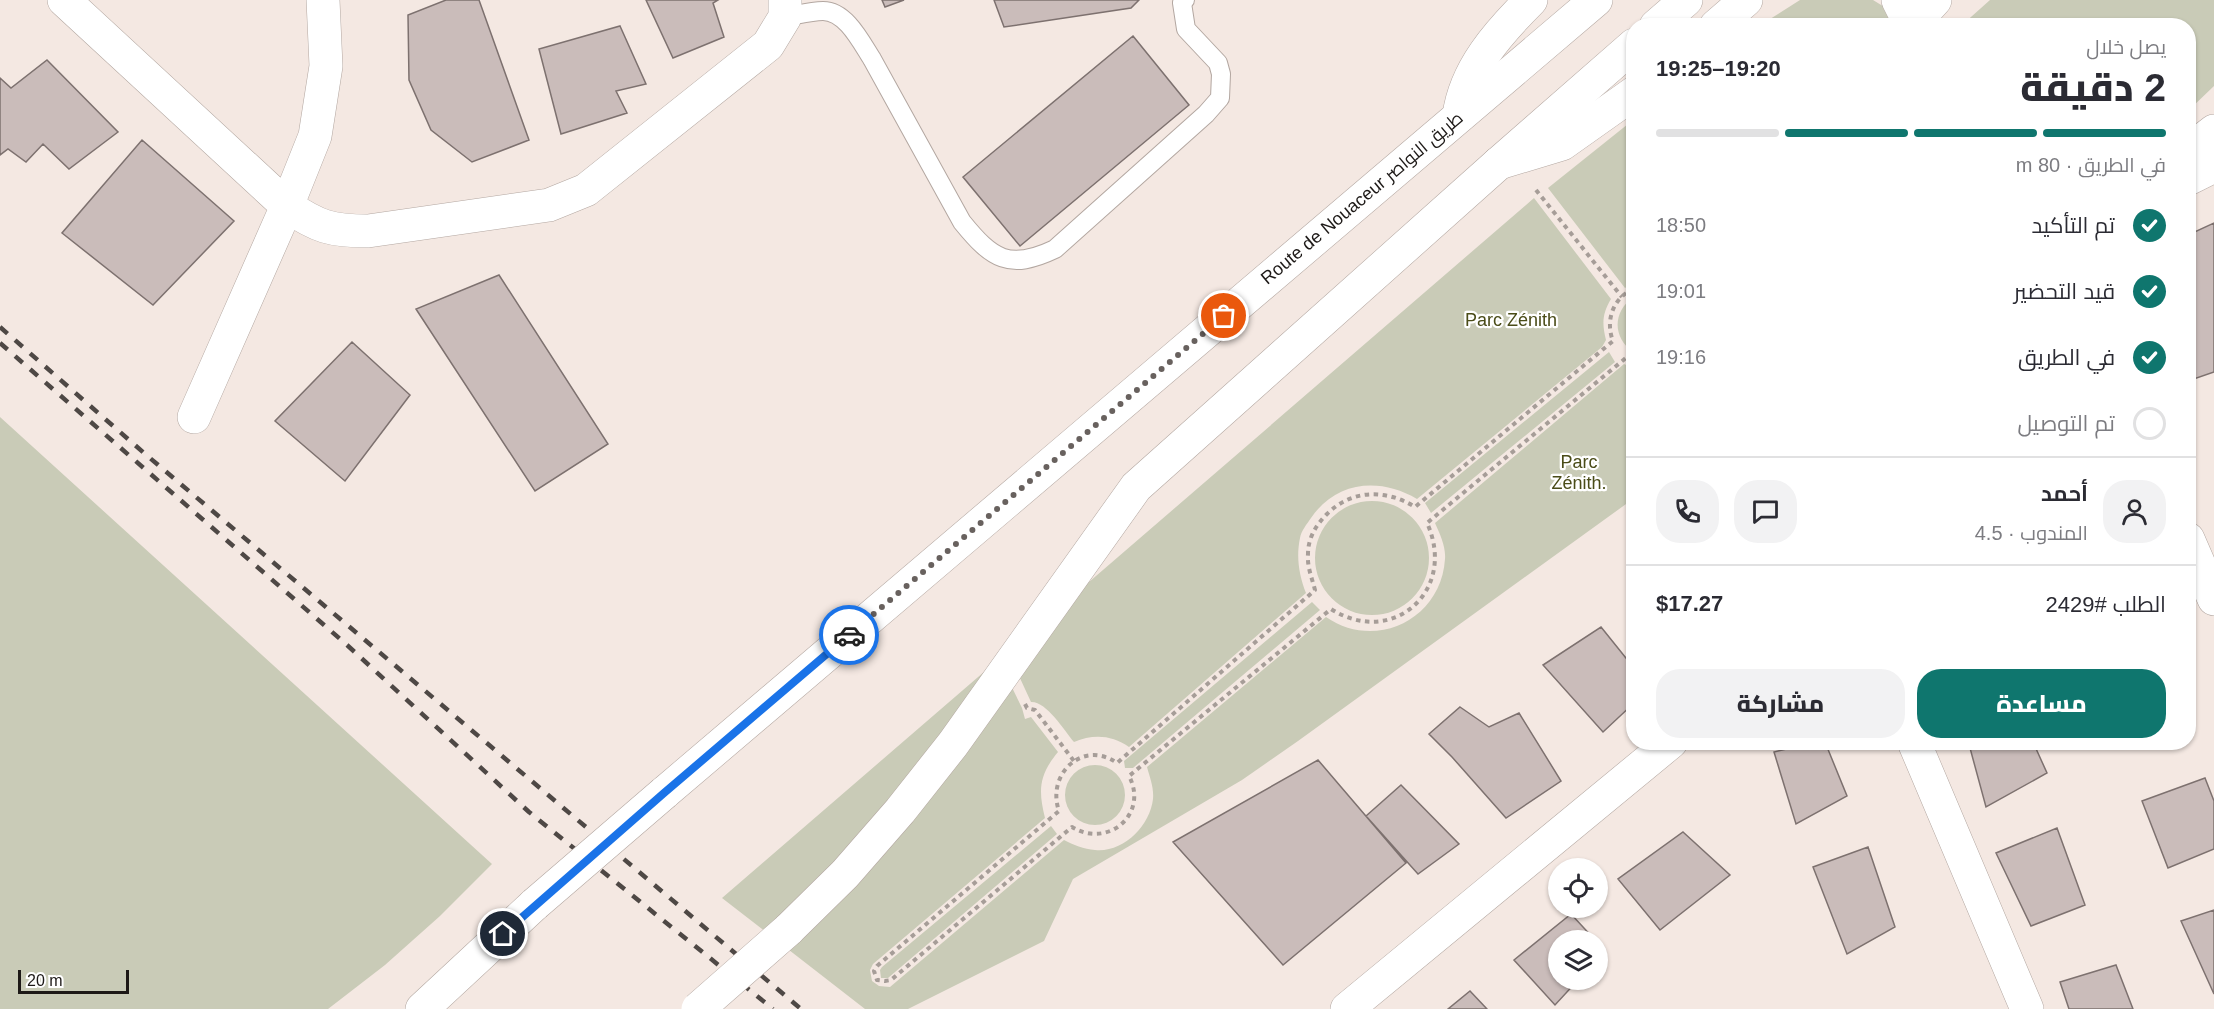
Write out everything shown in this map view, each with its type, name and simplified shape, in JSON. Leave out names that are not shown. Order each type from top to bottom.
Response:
[{"type":"main road","points":[[64,0],[287,206],[308,220],[337,231],[368,231],[549,205],[586,190],[768,45],[785,9]]},
{"type":"main road","points":[[194,417],[287,206],[315,136],[326,66],[323,0]]},
{"type":"main road","points":[[1459,116],[1467,81],[1501,30],[1532,0]]},
{"type":"main road","name":"Route de Nouaceur طريق النواصر","points":[[422,1009],[535,904],[664,793],[1596,0]]},
{"type":"main road","points":[[1665,18],[1686,0]]},
{"type":"main road","points":[[1725,18],[1746,0]]},
{"type":"main road","points":[[1898,0],[1907,18]]},
{"type":"main road","points":[[1921,18],[1935,0]]},
{"type":"main road","points":[[698,1009],[788,930],[845,873],[900,811],[933,769],[1136,487],[1499,162],[1626,52]]},
{"type":"main road","points":[[1499,162],[1562,144],[1626,99]]},
{"type":"main road","points":[[2196,145],[2214,131]]},
{"type":"main road","points":[[2196,175],[2214,166]]},
{"type":"main road","points":[[2196,557],[2214,598]]},
{"type":"main road","points":[[1347,1009],[1661,750]]},
{"type":"main road","points":[[1917,750],[2027,1009]]},
{"type":"lane","points":[[785,9],[824,11],[835,14],[845,22],[872,59],[962,222],[980,245],[995,255],[1024,260],[1036,258],[1054,249],[1206,114],[1220,98],[1222,86],[1218,63],[1186,29],[1182,3],[1185,0]]},
{"type":"path","points":[[1544,200],[1622,297]]},
{"type":"path","points":[[1626,294],[1612,309],[1610,334],[1613,341],[1415,507],[1394,496],[1364,493],[1351,497],[1330,511],[1315,526],[1308,551],[1309,570],[1315,590],[1117,763],[1098,756],[1086,756],[1074,761],[1065,769],[1056,791],[1059,811],[877,966],[874,971],[877,980],[891,980],[1072,827],[1092,834],[1105,834],[1118,828],[1127,818],[1133,805],[1134,792],[1129,776],[1331,609],[1346,618],[1371,621],[1390,618],[1412,608],[1423,596],[1435,574],[1436,555],[1427,523],[1626,358]]},
{"type":"path","points":[[1022,698],[1027,708],[1035,710],[1074,761]]},
{"type":"green space","points":[[1800,0],[1873,0],[1886,8],[1889,18],[1772,18]]},
{"type":"green space","points":[[1990,0],[2214,0],[2214,86],[2196,103],[2196,18],[1970,18]]},
{"type":"green space","points":[[1626,126],[1626,287],[1625,288],[1548,188]]},
{"type":"green space","name":"Parc Zénith","points":[[1534,198],[1611,299],[1604,314],[1606,340],[1602,347],[1417,499],[1388,487],[1374,486],[1360,486],[1333,496],[1311,518],[1301,535],[1298,552],[1299,566],[1306,593],[1129,747],[1116,740],[1102,737],[1074,742],[1049,711],[1031,702],[1008,652]]},
{"type":"green space","points":[[1626,303],[1626,346],[1618,332],[1622,310]]},
{"type":"green space","name":"Parc Zénith","points":[[1609,352],[1615,362],[1431,513],[1425,503]]},
{"type":"green space","name":"Parc Zénith.","points":[[1624,364],[1626,365],[1626,504],[1242,780],[1073,879],[1044,941],[908,1009],[865,1009],[722,898],[992,665],[1003,669],[1025,719],[1031,717],[1058,752],[1047,768],[1042,783],[1041,799],[1045,818],[873,964],[870,970],[872,981],[879,986],[890,987],[1064,840],[1087,849],[1105,850],[1133,836],[1147,819],[1151,809],[1152,787],[1147,767],[1326,617],[1345,627],[1365,631],[1384,630],[1402,624],[1419,613],[1432,599],[1441,580],[1445,559],[1444,545],[1435,523]]},
{"type":"green space","points":[[0,417],[492,864],[440,916],[385,965],[328,1009],[0,1009]]},
{"type":"green space","points":[[1372,501],[1394,506],[1412,518],[1424,536],[1429,558],[1424,580],[1412,598],[1394,610],[1372,615],[1350,610],[1332,598],[1320,580],[1315,558],[1320,536],[1332,518],[1350,506]]},
{"type":"green space","points":[[1312,602],[1320,610],[1133,768],[1125,768],[1124,761]]},
{"type":"green space","points":[[1089,765],[1101,765],[1117,773],[1123,783],[1125,795],[1123,807],[1117,817],[1101,825],[1089,825],[1073,817],[1065,801],[1065,789],[1073,773]]},
{"type":"green space","points":[[1051,826],[1057,834],[888,978],[881,978],[882,967]]},
{"type":"building","points":[[446,0],[479,0],[529,140],[472,162],[431,130],[409,80],[408,15]]},
{"type":"building","points":[[646,0],[718,0],[713,3],[724,37],[673,58]]},
{"type":"building","points":[[882,0],[904,0],[885,7]]},
{"type":"building","points":[[994,0],[1139,0],[1131,8],[1004,27]]},
{"type":"building","points":[[620,26],[646,84],[616,91],[627,113],[561,134],[539,49]]},
{"type":"building","points":[[1133,36],[1189,105],[1020,246],[963,177]]},
{"type":"building","points":[[47,60],[118,132],[69,169],[43,144],[26,162],[8,149],[0,155],[0,78],[11,88]]},
{"type":"building","points":[[142,140],[234,221],[153,305],[62,233]]},
{"type":"building","points":[[2214,223],[2214,372],[2196,378],[2196,231]]},
{"type":"building","points":[[499,275],[608,444],[535,491],[416,309]]},
{"type":"building","points":[[352,342],[410,395],[345,481],[275,421]]},
{"type":"building","points":[[1601,627],[1626,658],[1626,710],[1603,732],[1543,665]]},
{"type":"building","points":[[1460,707],[1489,727],[1519,713],[1561,781],[1506,818],[1429,734]]},
{"type":"building","points":[[1828,750],[1847,796],[1796,824],[1774,752]]},
{"type":"building","points":[[1971,750],[2037,750],[2047,773],[1986,807]]},
{"type":"building","points":[[1318,760],[1406,863],[1283,965],[1173,842]]},
{"type":"building","points":[[2205,778],[2214,801],[2214,849],[2168,868],[2142,801]]},
{"type":"building","points":[[1401,785],[1459,844],[1418,874],[1366,816]]},
{"type":"building","points":[[2057,828],[2085,905],[2031,926],[1996,853]]},
{"type":"building","points":[[1683,832],[1730,875],[1660,930],[1618,879]]},
{"type":"building","points":[[1868,847],[1895,927],[1847,954],[1813,867]]},
{"type":"building","points":[[2214,910],[2214,994],[2181,921]]},
{"type":"building","points":[[1566,918],[1575,918],[1586,930],[1551,930]]},
{"type":"building","points":[[1548,933],[1548,990],[1569,990],[1555,1005],[1514,960]]},
{"type":"building","points":[[2116,965],[2133,1009],[2069,1009],[2060,982]]},
{"type":"building","points":[[1470,991],[1487,1009],[1448,1009]]},
{"type":"railway","points":[[0,327],[144,453],[801,1009]]},
{"type":"railway","points":[[0,343],[347,645],[529,812],[773,1009]]},
{"type":"way so far","points":[[849,635],[1224,316]]},
{"type":"route","points":[[503,934],[849,635]]}]
